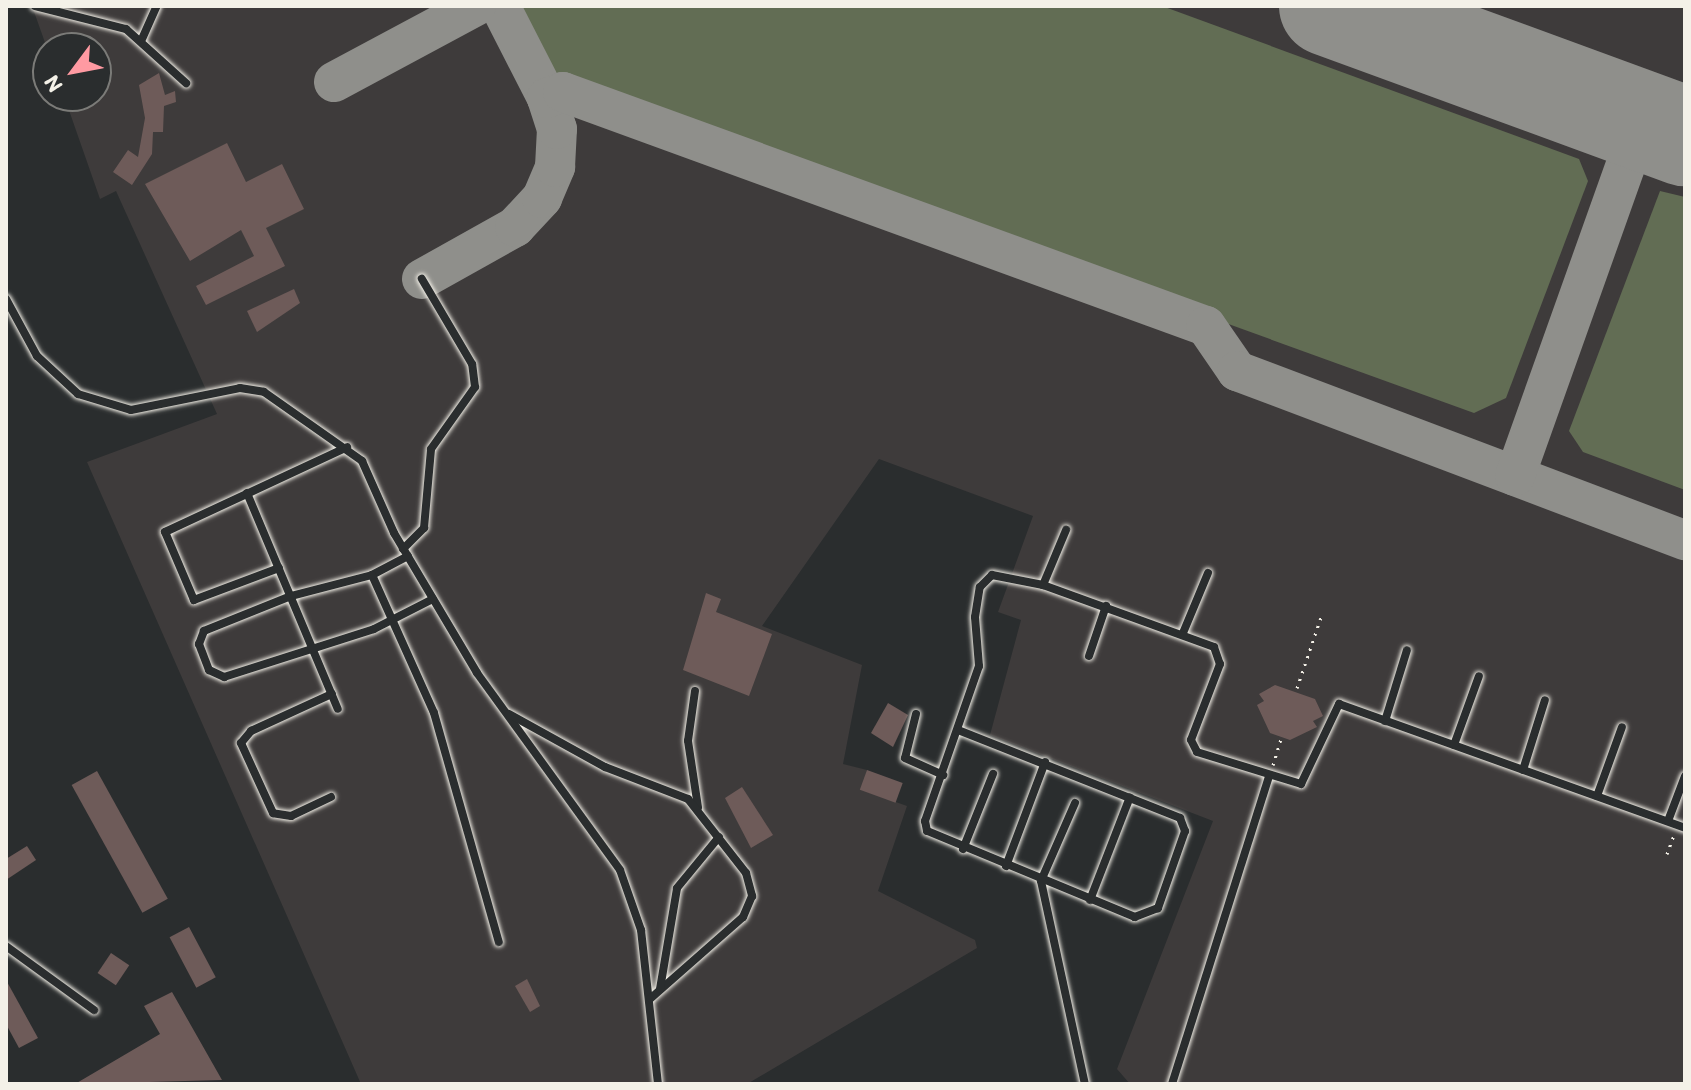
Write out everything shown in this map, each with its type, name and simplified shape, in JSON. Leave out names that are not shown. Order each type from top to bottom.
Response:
[{"type":"lane","points":[[35,6],[91,15],[142,39],[186,83]]},
{"type":"lane","points":[[142,39],[157,6]]},
{"type":"lane","points":[[422,279],[472,364],[475,387],[431,449],[424,528],[405,552],[372,575],[291,596],[204,631],[199,644],[209,670],[224,677],[395,618],[433,599]]},
{"type":"lane","points":[[6,299],[37,356],[78,394],[131,410],[252,389],[347,447],[374,478],[405,552],[433,599],[506,712],[620,870],[641,930],[651,998],[658,1084]]},
{"type":"lane","points":[[279,568],[194,600],[165,539],[171,527],[347,447]]},
{"type":"lane","points":[[247,493],[338,709]]},
{"type":"lane","points":[[1043,585],[1066,530]]},
{"type":"lane","points":[[1183,633],[1208,573]]},
{"type":"lane","points":[[958,730],[1130,797],[1185,826],[1158,908],[1135,917],[963,849],[925,826],[979,666],[975,617],[983,582],[998,574],[1043,585],[1183,633],[1220,658],[1192,747],[1269,776],[1305,781],[1333,706],[1385,721],[1681,826]]},
{"type":"lane","points":[[372,575],[395,618],[434,713],[499,942]]},
{"type":"lane","points":[[1089,656],[1106,606]]},
{"type":"lane","points":[[1385,721],[1407,650]]},
{"type":"lane","points":[[1454,745],[1479,676]]},
{"type":"lane","points":[[651,998],[750,907],[751,884],[698,808],[688,741],[695,691]]},
{"type":"lane","points":[[331,797],[291,816],[273,813],[241,743],[251,731],[332,694]]},
{"type":"lane","points":[[1523,770],[1545,700]]},
{"type":"lane","points":[[506,712],[698,808]]},
{"type":"lane","points":[[916,714],[905,758],[943,775]]},
{"type":"lane","points":[[1597,796],[1622,727]]},
{"type":"lane","points":[[1006,866],[1045,762]]},
{"type":"lane","points":[[963,849],[993,774]]},
{"type":"lane","points":[[1174,1084],[1177,1052],[1269,776]]},
{"type":"lane","points":[[1668,821],[1685,776]]},
{"type":"lane","points":[[1090,900],[1130,797]]},
{"type":"lane","points":[[1075,803],[1041,881],[1085,1084]]},
{"type":"lane","points":[[660,989],[677,888],[719,837]]},
{"type":"lane","points":[[6,946],[94,1010]]},
{"type":"path","points":[[1297,688],[1322,614]]},
{"type":"path","points":[[1269,776],[1281,738]]},
{"type":"path","points":[[1667,854],[1681,826]]},
{"type":"shaded area","points":[[32,6],[1685,6],[1685,1084],[1130,1084],[1117,1069],[1213,821],[990,735],[1021,620],[998,612],[1033,516],[879,459],[762,626],[862,665],[843,764],[867,770],[862,790],[907,806],[878,891],[975,940],[977,948],[747,1084],[361,1084],[87,462],[217,414],[116,191],[100,199],[70,112],[112,112],[112,32],[41,32]]},
{"type":"green space","points":[[519,6],[1162,6],[1579,159],[1588,181],[1506,398],[1474,413],[637,110],[553,72]]},
{"type":"green space","points":[[1660,191],[1685,197],[1685,490],[1583,452],[1569,431]]},
{"type":"building","points":[[159,73],[165,95],[175,91],[176,102],[164,106],[163,132],[153,132],[152,154],[132,185],[113,172],[128,150],[138,157],[145,118],[139,85]]},
{"type":"building","points":[[227,143],[246,182],[282,164],[304,209],[266,228],[285,266],[206,305],[196,286],[254,256],[241,230],[190,261],[145,184]]},
{"type":"building","points":[[294,289],[300,303],[257,332],[247,311]]},
{"type":"building","points":[[706,593],[721,599],[716,612],[772,634],[749,696],[683,670]]},
{"type":"building","points":[[1275,685],[1315,699],[1323,716],[1313,721],[1317,727],[1290,740],[1270,733],[1257,705],[1264,701],[1259,694]]},
{"type":"building","points":[[888,703],[908,715],[893,747],[871,733]]},
{"type":"building","points":[[867,770],[903,783],[896,803],[860,790]]},
{"type":"building","points":[[97,771],[168,899],[142,913],[72,785]]},
{"type":"building","points":[[742,787],[773,835],[751,848],[725,798]]},
{"type":"building","points":[[27,846],[36,860],[6,880],[6,859]]},
{"type":"building","points":[[189,927],[216,977],[196,988],[170,937]]},
{"type":"building","points":[[111,953],[129,965],[116,985],[98,973]]},
{"type":"building","points":[[527,979],[540,1006],[530,1012],[515,986]]},
{"type":"building","points":[[6,980],[38,1038],[19,1048],[6,1024]]},
{"type":"building","points":[[172,992],[222,1080],[75,1084],[160,1034],[144,1006]]},
{"type":"taxiway","points":[[334,82],[476,6]]},
{"type":"taxiway","points":[[500,6],[547,98]]},
{"type":"taxiway","points":[[422,279],[515,227],[542,198],[555,167],[557,129],[547,98],[563,92],[1206,326],[1237,371],[1685,540]]},
{"type":"taxiway","points":[[1515,476],[1642,120]]},
{"type":"runway","points":[[1329,6],[1685,136]]}]
